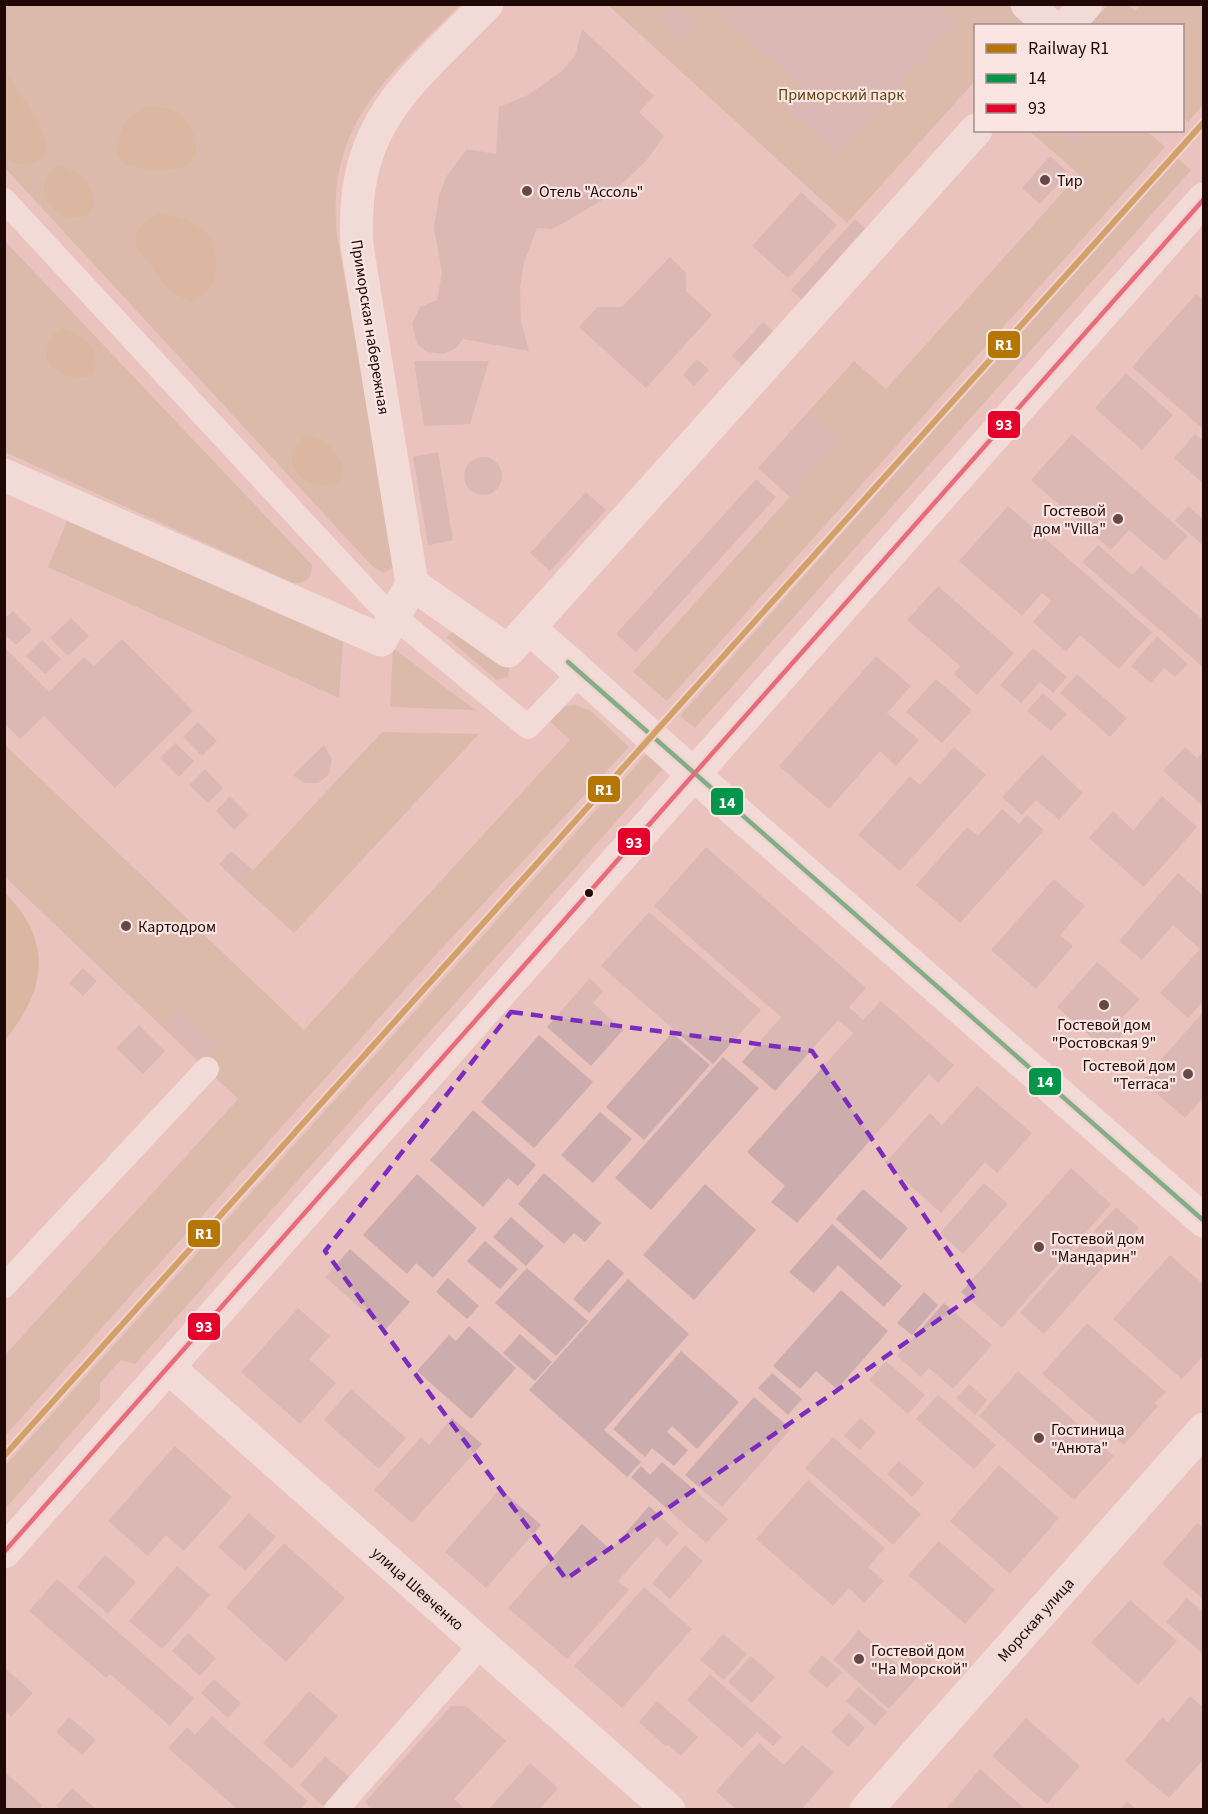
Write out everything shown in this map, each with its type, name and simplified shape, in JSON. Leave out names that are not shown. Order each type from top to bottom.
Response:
[{"type":"street","name":"Приморская набережная","points":[[412,584],[357,246],[358,199],[367,153],[387,109],[487,4]]},
{"type":"street","points":[[1027,4],[1048,24]]},
{"type":"street","points":[[1069,24],[1086,4]]},
{"type":"street","points":[[4,475],[388,628],[412,584],[508,651],[974,131]]},
{"type":"street","points":[[4,1552],[1203,199]]},
{"type":"street","points":[[529,628],[1203,1221]]},
{"type":"street","name":"улица Шевченко","points":[[168,1367],[669,1809]]},
{"type":"street","name":"Морская улица","points":[[866,1809],[1203,1429]]},
{"type":"lane","points":[[4,200],[378,603],[388,628],[528,727],[574,668]]},
{"type":"lane","points":[[4,1286],[207,1069]]},
{"type":"lane","points":[[336,1809],[482,1644]]},
{"type":"highlighted area","points":[[511,1012],[812,1051],[977,1293],[566,1579],[325,1251]]},
{"type":"green space","points":[[1109,4],[1128,5],[1135,11],[1141,5],[1203,5],[1203,105],[1188,122],[1184,119],[1184,24],[1090,24]]},
{"type":"green space","points":[[5,5],[460,5],[409,55],[367,105],[352,132],[341,162],[336,196],[337,235],[388,518],[393,568],[383,573],[372,566],[5,168]]},
{"type":"green space","name":"Приморский парк","points":[[608,5],[1045,5],[1027,24],[974,24],[974,82],[847,223]]},
{"type":"green space","points":[[1030,132],[1148,132],[1165,147],[667,701],[633,672],[838,443],[806,414],[854,361],[886,389],[1079,174]]},
{"type":"green space","points":[[1176,157],[1191,170],[695,728],[680,716]]},
{"type":"green space","points":[[4,240],[312,565],[311,574],[306,580],[300,583],[291,582],[5,452]]},
{"type":"green space","points":[[67,521],[343,642],[339,698],[48,567]]},
{"type":"green space","points":[[455,629],[510,666],[508,677],[497,680],[447,638]]},
{"type":"green space","points":[[393,648],[475,710],[390,707]]},
{"type":"green space","points":[[576,705],[591,711],[629,747],[431,960],[5,1436],[5,1355],[238,1099],[5,877],[5,745],[304,1030],[570,740],[550,721],[566,706]]},
{"type":"green space","points":[[382,732],[479,734],[294,933],[240,884]]},
{"type":"green space","points":[[651,749],[668,763],[135,1364],[121,1360],[100,1383],[100,1400],[5,1509],[5,1466]]},
{"type":"shaded area","points":[[5,71],[39,122],[47,143],[44,157],[34,162],[20,164],[5,157]]},
{"type":"shaded area","points":[[144,107],[156,107],[176,112],[189,124],[193,132],[196,155],[184,167],[162,171],[125,165],[116,154],[123,126],[131,116]]},
{"type":"shaded area","points":[[59,166],[75,172],[88,183],[93,197],[90,214],[67,217],[55,210],[47,200],[45,181],[50,172]]},
{"type":"shaded area","points":[[160,213],[195,224],[204,230],[213,245],[216,253],[216,272],[210,288],[201,297],[191,301],[167,288],[137,247],[135,238],[140,227]]},
{"type":"shaded area","points":[[61,328],[77,334],[90,345],[95,359],[92,376],[68,377],[51,365],[47,357],[47,347],[51,337]]},
{"type":"shaded area","points":[[307,435],[323,441],[335,452],[341,466],[338,483],[314,484],[297,472],[293,464],[293,454],[297,444]]},
{"type":"shaded area","points":[[5,893],[21,911],[31,930],[37,948],[39,966],[36,984],[29,1003],[5,1040]]},
{"type":"building","points":[[711,4],[938,4],[957,22],[836,153],[785,107],[802,88]]},
{"type":"building","points":[[672,5],[696,28],[683,41],[659,18]]},
{"type":"building","name":"Отель \"Ассоль\"","points":[[582,29],[654,96],[639,112],[664,136],[646,161],[609,196],[552,229],[537,228],[524,263],[520,287],[521,322],[529,351],[463,339],[456,348],[444,354],[427,352],[417,344],[412,323],[420,307],[437,300],[442,273],[434,228],[439,195],[446,177],[467,149],[496,154],[499,107],[528,95],[561,72],[575,56]]},
{"type":"building","points":[[1058,132],[1082,132],[1085,135],[1074,147]]},
{"type":"building","name":"Тир","points":[[1050,156],[1068,172],[1040,204],[1022,188]]},
{"type":"building","points":[[801,192],[837,225],[788,278],[752,246]]},
{"type":"building","points":[[855,219],[866,229],[803,301],[791,290]]},
{"type":"building","points":[[670,257],[686,273],[686,291],[712,315],[646,388],[579,327],[597,307],[622,307]]},
{"type":"building","points":[[1196,294],[1204,301],[1204,430],[1132,367]]},
{"type":"building","points":[[763,322],[775,333],[744,367],[732,356]]},
{"type":"building","points":[[697,359],[709,370],[694,386],[683,375]]},
{"type":"building","points":[[414,361],[489,361],[470,424],[424,426]]},
{"type":"building","points":[[1126,373],[1173,415],[1142,450],[1095,408]]},
{"type":"building","points":[[806,414],[839,442],[790,497],[758,468]]},
{"type":"building","points":[[1072,434],[1188,536],[1165,561],[1129,530],[1111,550],[1031,480]]},
{"type":"building","points":[[1195,434],[1204,441],[1204,484],[1174,458]]},
{"type":"building","points":[[438,452],[453,540],[428,545],[413,457]]},
{"type":"building","points":[[483,457],[496,463],[502,476],[496,489],[483,495],[470,489],[464,476],[470,463]]},
{"type":"building","points":[[756,479],[776,497],[636,652],[616,634]]},
{"type":"building","points":[[586,492],[606,510],[550,571],[530,553]]},
{"type":"building","points":[[1008,506],[1152,632],[1119,669],[1080,635],[1066,652],[1033,622],[1051,601],[1042,593],[1022,616],[959,561]]},
{"type":"building","points":[[1188,506],[1204,520],[1204,546],[1175,521]]},
{"type":"building","points":[[1098,545],[1132,575],[1141,566],[1204,621],[1204,668],[1082,562]]},
{"type":"building","points":[[938,586],[1014,653],[977,695],[954,674],[960,666],[907,620]]},
{"type":"building","points":[[13,611],[32,630],[16,645],[4,634],[4,619]]},
{"type":"building","points":[[71,618],[89,636],[68,656],[50,638]]},
{"type":"building","points":[[1157,636],[1188,664],[1175,677],[1164,668],[1151,683],[1131,666]]},
{"type":"building","points":[[122,639],[193,711],[115,788],[44,716],[20,739],[4,723],[4,647],[49,692],[84,657],[94,666]]},
{"type":"building","points":[[42,640],[61,659],[45,674],[26,656]]},
{"type":"building","points":[[1033,648],[1067,677],[1053,693],[1040,682],[1021,703],[1000,685]]},
{"type":"building","points":[[876,656],[911,686],[887,713],[919,740],[896,766],[880,751],[829,809],[779,766]]},
{"type":"building","points":[[1077,674],[1127,718],[1110,737],[1060,693]]},
{"type":"building","points":[[936,679],[972,710],[942,743],[906,712]]},
{"type":"building","points":[[1043,693],[1067,714],[1051,731],[1027,711]]},
{"type":"building","points":[[198,722],[217,741],[202,756],[183,737]]},
{"type":"building","points":[[175,743],[194,761],[179,777],[160,758]]},
{"type":"building","points":[[324,745],[332,759],[329,774],[324,779],[318,783],[304,783],[293,775]]},
{"type":"building","points":[[954,747],[986,775],[900,871],[858,835],[910,776],[920,785]]},
{"type":"building","points":[[1185,747],[1197,758],[1204,751],[1204,807],[1163,771]]},
{"type":"building","points":[[1042,754],[1083,793],[1059,820],[1036,800],[1022,815],[1002,797]]},
{"type":"building","points":[[205,769],[223,788],[208,803],[189,785]]},
{"type":"building","points":[[230,796],[249,815],[234,830],[216,811]]},
{"type":"building","points":[[1162,796],[1197,827],[1144,887],[1089,838],[1113,811],[1133,830]]},
{"type":"building","points":[[1002,809],[1019,824],[1027,815],[1044,830],[960,923],[916,885],[967,827],[978,836]]},
{"type":"building","points":[[706,847],[866,988],[849,1007],[863,1020],[881,1001],[954,1065],[938,1083],[929,1074],[797,1223],[771,1202],[785,1186],[747,1152],[853,1033],[838,1020],[775,1091],[742,1062],[781,1017],[654,906]]},
{"type":"building","points":[[231,851],[253,870],[240,884],[219,864]]},
{"type":"building","points":[[1178,873],[1204,896],[1204,1001],[1188,1018],[1160,993],[1200,949],[1173,925],[1142,960],[1119,941]]},
{"type":"building","points":[[1054,879],[1085,906],[1060,935],[1073,946],[1036,989],[991,950]]},
{"type":"building","points":[[649,912],[761,1010],[713,1064],[601,966]]},
{"type":"building","points":[[1097,962],[1140,999],[1121,1019],[1130,1027],[1108,1052],[1057,1007]]},
{"type":"building","points":[[83,968],[97,981],[83,996],[69,983]]},
{"type":"building","points":[[590,978],[603,991],[593,1003],[623,1030],[591,1066],[547,1027]]},
{"type":"building","points":[[179,1009],[216,1044],[202,1059],[165,1025]]},
{"type":"building","points":[[1204,1011],[1204,1097],[1185,1118],[1142,1081]]},
{"type":"building","points":[[139,1025],[165,1051],[143,1074],[116,1048]]},
{"type":"building","points":[[672,1033],[710,1065],[644,1140],[606,1107]]},
{"type":"building","points":[[539,1035],[593,1082],[534,1148],[481,1102]]},
{"type":"building","points":[[723,1057],[759,1088],[651,1210],[615,1178]]},
{"type":"building","points":[[977,1086],[1032,1133],[997,1173],[985,1162],[941,1213],[885,1163],[930,1113],[942,1125]]},
{"type":"building","points":[[473,1110],[536,1165],[518,1186],[508,1178],[483,1207],[430,1160]]},
{"type":"building","points":[[600,1112],[632,1139],[593,1183],[561,1155]]},
{"type":"building","points":[[1071,1168],[1111,1204],[1002,1328],[961,1292]]},
{"type":"building","points":[[544,1173],[601,1223],[585,1242],[574,1233],[564,1244],[518,1204]]},
{"type":"building","points":[[417,1174],[477,1228],[433,1278],[416,1263],[407,1274],[363,1235]]},
{"type":"building","points":[[984,1183],[1008,1204],[963,1254],[940,1233]]},
{"type":"building","points":[[705,1184],[756,1230],[694,1300],[643,1255]]},
{"type":"building","points":[[863,1189],[908,1228],[881,1260],[836,1219]]},
{"type":"building","points":[[1116,1207],[1139,1228],[1118,1252],[1094,1231]]},
{"type":"building","points":[[511,1217],[544,1246],[526,1266],[493,1237]]},
{"type":"building","points":[[832,1224],[902,1286],[884,1307],[838,1265],[814,1293],[789,1272]]},
{"type":"building","points":[[1088,1236],[1112,1257],[1044,1334],[1020,1313]]},
{"type":"building","points":[[485,1241],[518,1269],[500,1289],[467,1261]]},
{"type":"building","points":[[350,1249],[410,1302],[385,1330],[325,1277]]},
{"type":"building","points":[[1170,1255],[1204,1285],[1204,1355],[1182,1379],[1113,1319]]},
{"type":"building","points":[[608,1259],[624,1273],[589,1313],[573,1299]]},
{"type":"building","points":[[527,1268],[588,1321],[556,1356],[495,1303]]},
{"type":"building","points":[[448,1278],[479,1306],[467,1319],[436,1292]]},
{"type":"building","points":[[628,1279],[689,1334],[604,1430],[641,1462],[627,1477],[529,1390]]},
{"type":"building","points":[[841,1290],[888,1331],[837,1389],[816,1371],[800,1389],[773,1366]]},
{"type":"building","points":[[924,1292],[938,1305],[912,1335],[897,1323]]},
{"type":"building","points":[[944,1303],[992,1345],[953,1389],[929,1368],[921,1377],[897,1356]]},
{"type":"building","points":[[298,1308],[330,1336],[309,1359],[336,1383],[300,1424],[241,1372]]},
{"type":"building","points":[[1087,1323],[1166,1392],[1155,1403],[1158,1406],[1124,1445],[1042,1374]]},
{"type":"building","points":[[469,1326],[516,1368],[471,1419],[417,1371],[449,1335],[456,1341]]},
{"type":"building","points":[[520,1334],[552,1362],[535,1381],[503,1353]]},
{"type":"building","points":[[681,1351],[739,1402],[697,1449],[672,1426],[667,1432],[688,1450],[674,1466],[652,1448],[645,1457],[613,1429]]},
{"type":"building","points":[[886,1361],[925,1395],[908,1414],[869,1380]]},
{"type":"building","points":[[1018,1371],[1114,1456],[1074,1500],[979,1416]]},
{"type":"building","points":[[772,1373],[802,1399],[788,1415],[758,1388]]},
{"type":"building","points":[[969,1384],[987,1400],[975,1415],[956,1398]]},
{"type":"building","points":[[351,1389],[406,1438],[379,1469],[324,1420]]},
{"type":"building","points":[[938,1395],[996,1445],[974,1469],[916,1419]]},
{"type":"building","points":[[754,1397],[791,1429],[722,1507],[685,1475]]},
{"type":"building","points":[[452,1418],[482,1444],[412,1523],[374,1490],[421,1437],[429,1445]]},
{"type":"building","points":[[860,1418],[876,1432],[860,1450],[844,1436]]},
{"type":"building","points":[[833,1437],[921,1514],[893,1545],[805,1468]]},
{"type":"building","points":[[175,1446],[232,1497],[184,1551],[166,1535],[148,1556],[108,1521]]},
{"type":"building","points":[[899,1461],[924,1483],[912,1497],[887,1474]]},
{"type":"building","points":[[662,1462],[728,1519],[706,1543],[631,1477],[641,1466],[650,1475]]},
{"type":"building","points":[[999,1465],[1059,1518],[1010,1574],[950,1521]]},
{"type":"building","points":[[808,1480],[885,1548],[868,1567],[884,1581],[864,1603],[849,1588],[833,1606],[756,1539]]},
{"type":"building","points":[[500,1489],[541,1525],[486,1588],[445,1552]]},
{"type":"building","points":[[649,1506],[679,1533],[667,1546],[657,1537],[618,1581],[629,1590],[567,1659],[508,1608],[582,1524],[611,1550]]},
{"type":"building","points":[[249,1513],[276,1537],[245,1571],[218,1547]]},
{"type":"building","points":[[1197,1523],[1204,1528],[1204,1600],[1162,1564]]},
{"type":"building","points":[[939,1541],[995,1590],[965,1624],[908,1575]]},
{"type":"building","points":[[284,1543],[345,1598],[286,1662],[226,1607]]},
{"type":"building","points":[[685,1545],[703,1561],[670,1599],[652,1583]]},
{"type":"building","points":[[105,1555],[136,1582],[108,1614],[77,1587]]},
{"type":"building","points":[[177,1566],[210,1595],[162,1649],[129,1621]]},
{"type":"building","points":[[57,1579],[194,1698],[170,1726],[110,1674],[106,1678],[29,1611]]},
{"type":"building","points":[[644,1587],[692,1629],[622,1708],[574,1666]]},
{"type":"building","points":[[1187,1598],[1204,1613],[1202,1653],[1166,1622]]},
{"type":"building","points":[[1130,1600],[1177,1641],[1138,1685],[1091,1643]]},
{"type":"building","points":[[859,1630],[900,1667],[917,1648],[932,1661],[889,1709],[833,1660]]},
{"type":"building","points":[[188,1633],[216,1658],[200,1676],[172,1651]]},
{"type":"building","points":[[723,1634],[747,1654],[724,1680],[700,1660]]},
{"type":"building","points":[[822,1655],[842,1672],[827,1688],[808,1672]]},
{"type":"building","points":[[751,1656],[775,1677],[752,1703],[728,1682]]},
{"type":"building","points":[[5,1668],[33,1693],[11,1717],[5,1710]]},
{"type":"building","points":[[710,1674],[782,1737],[773,1746],[757,1732],[742,1748],[687,1700]]},
{"type":"building","points":[[214,1679],[241,1703],[228,1718],[201,1693]]},
{"type":"building","points":[[858,1687],[887,1712],[875,1726],[846,1701]]},
{"type":"building","points":[[309,1691],[338,1716],[292,1769],[263,1743]]},
{"type":"building","points":[[1190,1696],[1204,1708],[1204,1759],[1169,1798],[1125,1761],[1162,1717],[1168,1722]]},
{"type":"building","points":[[657,1701],[698,1737],[681,1756],[668,1745],[666,1747],[639,1722]]},
{"type":"building","points":[[451,1706],[466,1706],[506,1741],[454,1799],[466,1810],[373,1810],[365,1802]]},
{"type":"building","points":[[849,1713],[865,1728],[848,1747],[831,1732]]},
{"type":"building","points":[[212,1716],[308,1801],[300,1810],[238,1810],[168,1748],[187,1727],[195,1735]]},
{"type":"building","points":[[69,1717],[96,1740],[82,1755],[56,1732]]},
{"type":"building","points":[[1026,1718],[1080,1766],[1047,1804],[992,1756]]},
{"type":"building","points":[[759,1743],[784,1765],[802,1745],[834,1772],[801,1810],[737,1810],[716,1791]]},
{"type":"building","points":[[325,1756],[349,1777],[323,1806],[300,1785]]},
{"type":"building","points":[[530,1763],[558,1788],[539,1810],[488,1810]]},
{"type":"building","points":[[980,1769],[1026,1810],[945,1810]]},
{"type":"building","points":[[4,1771],[42,1805],[39,1810],[4,1810]]},
{"type":"building","points":[[72,1788],[97,1810],[61,1810],[56,1806]]},
{"type":"building","points":[[1127,1801],[1137,1810],[1120,1810]]},
{"type":"rail line","name":"R1","points":[[4,1456],[1204,122]]},
{"type":"transit line","name":"93","points":[[4,1552],[1204,199]]},
{"type":"transit line","name":"14","points":[[568,662],[1204,1221]]},
{"type":"place","name":"Тир","points":[[1045,180]]},
{"type":"place","name":"Отель \"Ассоль\"","points":[[527,191]]},
{"type":"place","name":"Гостевой дом \"Villa\"","points":[[1118,519]]},
{"type":"place","name":"Картодром","points":[[126,926]]},
{"type":"place","name":"Гостевой дом \"Ростовская 9\"","points":[[1104,1005]]},
{"type":"place","name":"Гостевой дом \"Terraca\"","points":[[1188,1074]]},
{"type":"place","name":"Гостевой дом \"Мандарин\"","points":[[1039,1247]]},
{"type":"place","name":"Гостиница \"Анюта\"","points":[[1039,1438]]},
{"type":"place","name":"Гостевой дом \"На Морской\"","points":[[859,1659]]}]
